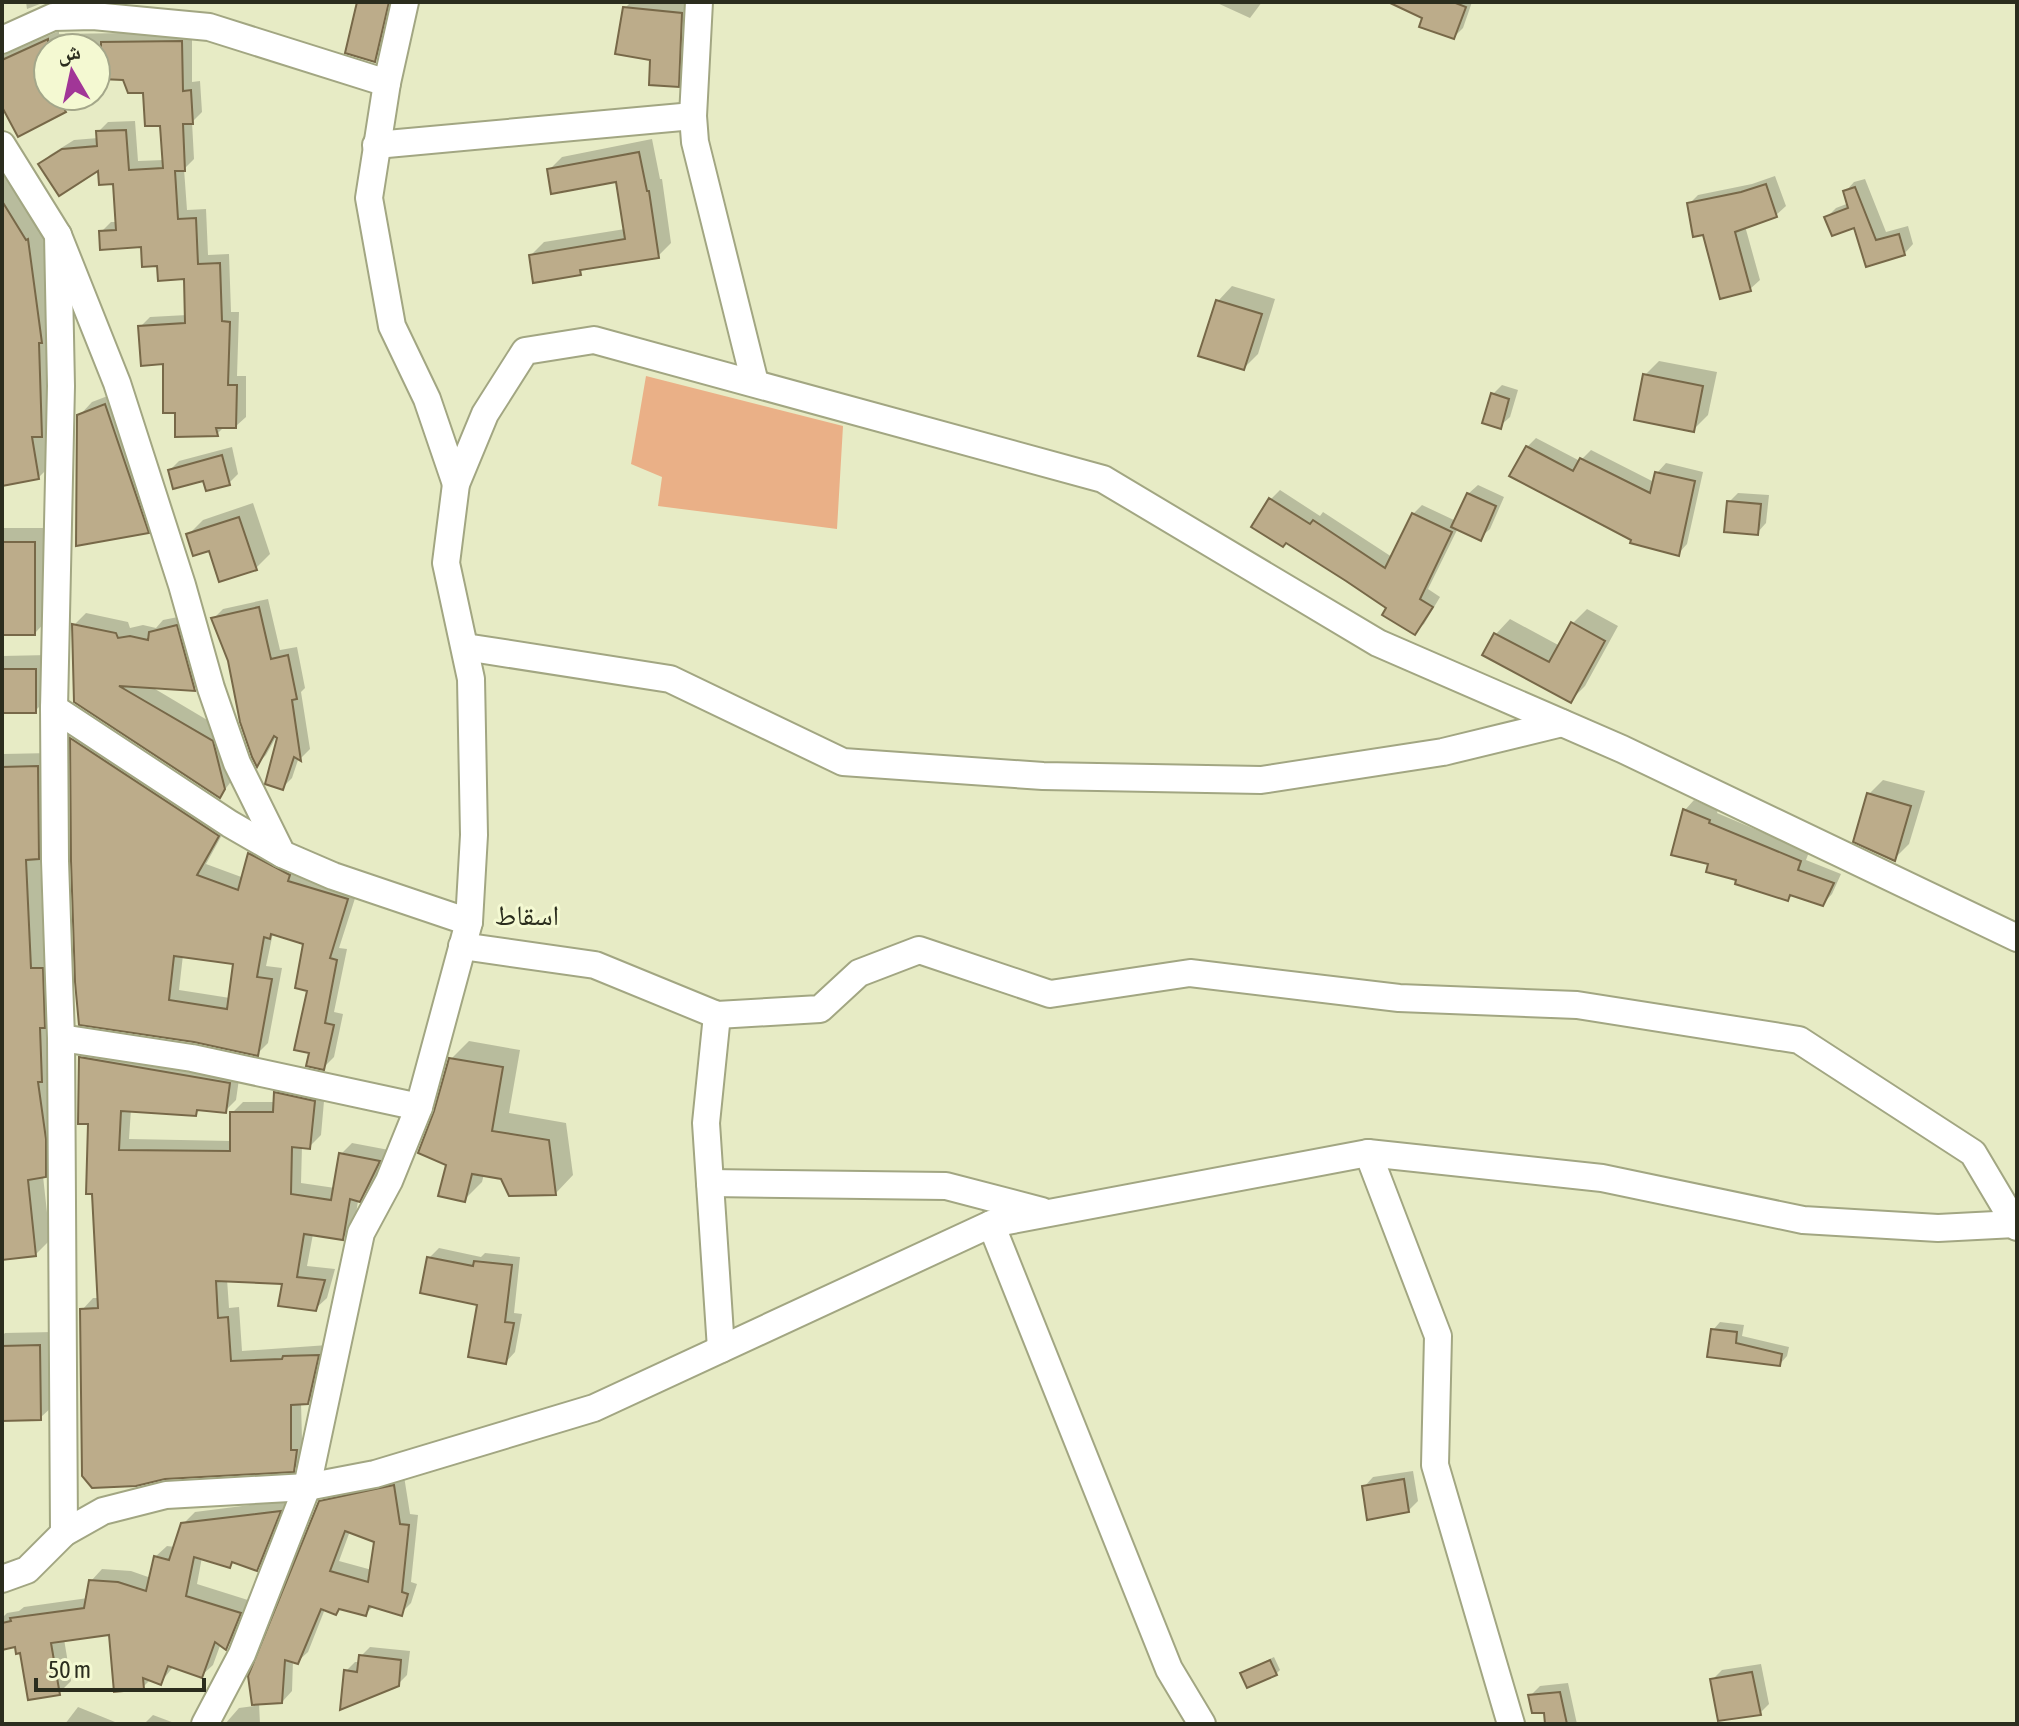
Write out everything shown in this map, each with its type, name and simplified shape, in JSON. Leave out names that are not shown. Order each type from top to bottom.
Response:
[{"type":"street","points":[[405,2],[387,83],[369,198],[392,326],[427,399],[456,484]]},
{"type":"street","points":[[699,2],[693,116],[695,142],[755,383]]},
{"type":"street","points":[[2,40],[53,17],[93,16],[209,27],[387,83]]},
{"type":"street","points":[[376,145],[693,116]]},
{"type":"street","points":[[2,145],[58,235],[117,383],[237,763],[282,854]]},
{"type":"street","points":[[58,235],[61,386],[54,708],[61,1038],[64,1533]]},
{"type":"street","points":[[205,1724],[242,1654],[307,1487],[361,1233],[389,1181],[419,1107],[465,934],[474,835],[471,679],[446,563],[456,484],[485,414],[525,351],[594,340],[1103,479],[1378,643],[1622,749],[2017,938]]},
{"type":"street","points":[[465,647],[670,679],[843,762],[1043,776],[1261,780],[1443,752],[1562,723]]},
{"type":"street","points":[[2,1579],[27,1570],[64,1533],[103,1511],[166,1495],[307,1487],[375,1474],[594,1408],[991,1224],[1368,1153],[1602,1178],[1803,1220],[1938,1228],[2016,1223],[1973,1153],[1799,1040],[1577,1005],[1399,998],[1190,973],[1050,994],[919,950],[859,973],[820,1009],[717,1015],[595,965],[465,934],[282,854],[230,824],[54,708]]},
{"type":"street","points":[[717,1015],[706,1123],[721,1349]]},
{"type":"street","points":[[61,1038],[192,1058],[419,1107]]},
{"type":"street","points":[[1368,1153],[1438,1336],[1435,1465],[1511,1724]]},
{"type":"street","points":[[710,1183],[946,1186],[1050,1213]]},
{"type":"street","points":[[991,1224],[1169,1669],[1202,1724]]},
{"type":"shaded area","points":[[646,376],[843,426],[837,529],[658,506],[662,477],[631,464]]},
{"type":"building","points":[[357,2],[389,2],[375,62],[345,53]]},
{"type":"building","points":[[1388,2],[1453,2],[1466,7],[1454,39],[1419,27],[1422,18]]},
{"type":"building","points":[[623,7],[682,13],[679,87],[649,85],[650,60],[615,54]]},
{"type":"building","points":[[182,41],[183,91],[191,90],[193,124],[183,124],[185,171],[175,171],[178,219],[196,218],[198,264],[220,263],[222,321],[230,322],[228,385],[237,385],[236,428],[216,428],[218,436],[175,437],[175,413],[163,413],[163,364],[141,366],[138,326],[185,323],[184,279],[158,281],[157,266],[142,267],[141,247],[100,250],[99,231],[116,230],[113,184],[99,185],[98,171],[59,196],[38,164],[62,149],[97,146],[96,131],[126,130],[129,170],[163,168],[160,126],[145,126],[143,93],[128,93],[123,80],[112,80],[112,42]]},
{"type":"building","points":[[32,46],[32,112],[66,112],[18,137],[2,107],[2,60]]},
{"type":"building","points":[[639,152],[649,191],[659,258],[580,270],[581,275],[533,283],[529,255],[625,239],[616,182],[551,194],[547,169]]},
{"type":"building","points":[[1766,184],[1777,217],[1735,232],[1751,291],[1720,299],[1703,235],[1693,237],[1687,203]]},
{"type":"building","points":[[1855,187],[1876,240],[1899,234],[1905,255],[1866,267],[1854,228],[1832,236],[1824,217],[1848,208],[1843,191]]},
{"type":"building","points":[[2,201],[28,239],[42,343],[39,343],[42,437],[32,437],[39,479],[2,486]]},
{"type":"building","points":[[1216,300],[1262,314],[1244,370],[1198,356]]},
{"type":"building","points":[[1643,374],[1703,386],[1694,432],[1634,420]]},
{"type":"building","points":[[1491,393],[1509,399],[1501,429],[1482,423]]},
{"type":"building","points":[[105,404],[149,533],[76,546],[77,415]]},
{"type":"building","points":[[1526,446],[1573,471],[1580,458],[1650,493],[1655,472],[1695,481],[1679,556],[1630,543],[1631,540],[1509,476]]},
{"type":"building","points":[[222,455],[230,485],[206,491],[203,481],[173,489],[168,470]]},
{"type":"building","points":[[1467,493],[1496,506],[1481,541],[1451,527]]},
{"type":"building","points":[[1269,498],[1310,524],[1313,520],[1385,568],[1412,513],[1452,532],[1420,599],[1433,607],[1415,635],[1382,615],[1386,608],[1346,581],[1286,543],[1283,547],[1251,527]]},
{"type":"building","points":[[1727,501],[1761,504],[1758,535],[1724,532]]},
{"type":"building","points":[[239,517],[257,570],[219,582],[209,551],[193,556],[186,534]]},
{"type":"building","points":[[2,542],[35,542],[35,635],[2,635]]},
{"type":"building","points":[[259,607],[271,659],[288,655],[297,699],[292,700],[301,761],[294,757],[283,790],[265,784],[277,738],[274,736],[257,767],[252,757],[240,722],[228,661],[211,618]]},
{"type":"building","points":[[1571,622],[1605,641],[1571,703],[1482,655],[1494,633],[1549,662]]},
{"type":"building","points":[[72,624],[116,633],[118,638],[130,636],[148,640],[149,632],[177,625],[195,691],[119,686],[213,741],[225,789],[220,798],[74,702]]},
{"type":"building","points":[[2,669],[36,669],[36,713],[2,713]]},
{"type":"building","points":[[70,738],[219,836],[197,875],[238,890],[248,853],[290,875],[288,881],[348,899],[330,958],[337,960],[325,1023],[334,1025],[324,1070],[306,1066],[309,1053],[294,1050],[307,991],[295,988],[303,944],[271,934],[270,939],[264,937],[257,977],[272,979],[258,1056],[194,1042],[79,1025],[71,861]],"holes":[[[174,956],[233,964],[227,1009],[169,1000]]]},
{"type":"building","points":[[38,766],[39,859],[26,860],[31,968],[43,968],[45,1028],[40,1028],[42,1082],[38,1082],[46,1139],[46,1177],[28,1180],[36,1256],[2,1260],[2,767]]},
{"type":"building","points":[[1867,793],[1911,806],[1895,861],[1853,842]]},
{"type":"building","points":[[1683,809],[1801,861],[1798,870],[1834,883],[1823,906],[1790,895],[1788,901],[1735,884],[1736,880],[1706,872],[1708,864],[1671,855]]},
{"type":"building","points":[[79,1057],[230,1083],[226,1113],[197,1110],[196,1116],[121,1111],[119,1150],[230,1151],[230,1112],[273,1112],[274,1092],[315,1101],[310,1149],[292,1147],[291,1194],[331,1200],[339,1153],[380,1161],[360,1202],[350,1199],[343,1240],[304,1234],[297,1277],[325,1280],[316,1311],[278,1306],[282,1284],[216,1281],[218,1318],[228,1317],[231,1361],[319,1355],[308,1404],[291,1405],[291,1450],[297,1450],[294,1472],[165,1479],[136,1486],[92,1488],[82,1476],[80,1309],[98,1308],[92,1194],[86,1194],[88,1124],[78,1124]]},
{"type":"building","points":[[449,1058],[503,1067],[492,1131],[549,1140],[556,1195],[509,1196],[501,1179],[472,1174],[465,1202],[438,1196],[446,1165],[418,1153]]},
{"type":"building","points":[[427,1257],[473,1266],[474,1261],[512,1265],[505,1322],[514,1323],[506,1364],[468,1357],[477,1305],[420,1293]]},
{"type":"building","points":[[1711,1329],[1737,1332],[1736,1343],[1782,1354],[1780,1366],[1707,1357]]},
{"type":"building","points":[[40,1345],[41,1420],[2,1421],[2,1346]]},
{"type":"building","points":[[1404,1479],[1409,1512],[1367,1520],[1362,1486]]},
{"type":"building","points":[[394,1485],[400,1524],[409,1525],[402,1592],[408,1594],[402,1616],[369,1606],[366,1616],[339,1609],[336,1615],[321,1609],[298,1664],[285,1660],[282,1703],[252,1705],[248,1676],[319,1501]],"holes":[[[345,1531],[374,1542],[368,1582],[330,1571]]]},
{"type":"building","points":[[281,1511],[257,1571],[232,1562],[230,1568],[194,1557],[186,1596],[241,1613],[226,1650],[215,1642],[202,1678],[168,1666],[161,1685],[143,1678],[144,1689],[114,1692],[109,1635],[51,1643],[60,1695],[28,1700],[20,1653],[16,1654],[15,1647],[2,1650],[2,1623],[11,1621],[10,1618],[84,1608],[89,1580],[118,1582],[146,1591],[154,1556],[169,1560],[181,1523]]},
{"type":"building","points":[[359,1655],[401,1660],[399,1686],[340,1710],[344,1670],[357,1672]]},
{"type":"building","points":[[1270,1660],[1277,1675],[1247,1688],[1240,1673]]},
{"type":"building","points":[[1752,1672],[1761,1715],[1718,1721],[1710,1679]]},
{"type":"building","points":[[1560,1692],[1567,1724],[1545,1724],[1544,1713],[1532,1713],[1528,1695]]},
{"type":"district","name":"اسقاط","points":[[527,915]]}]
